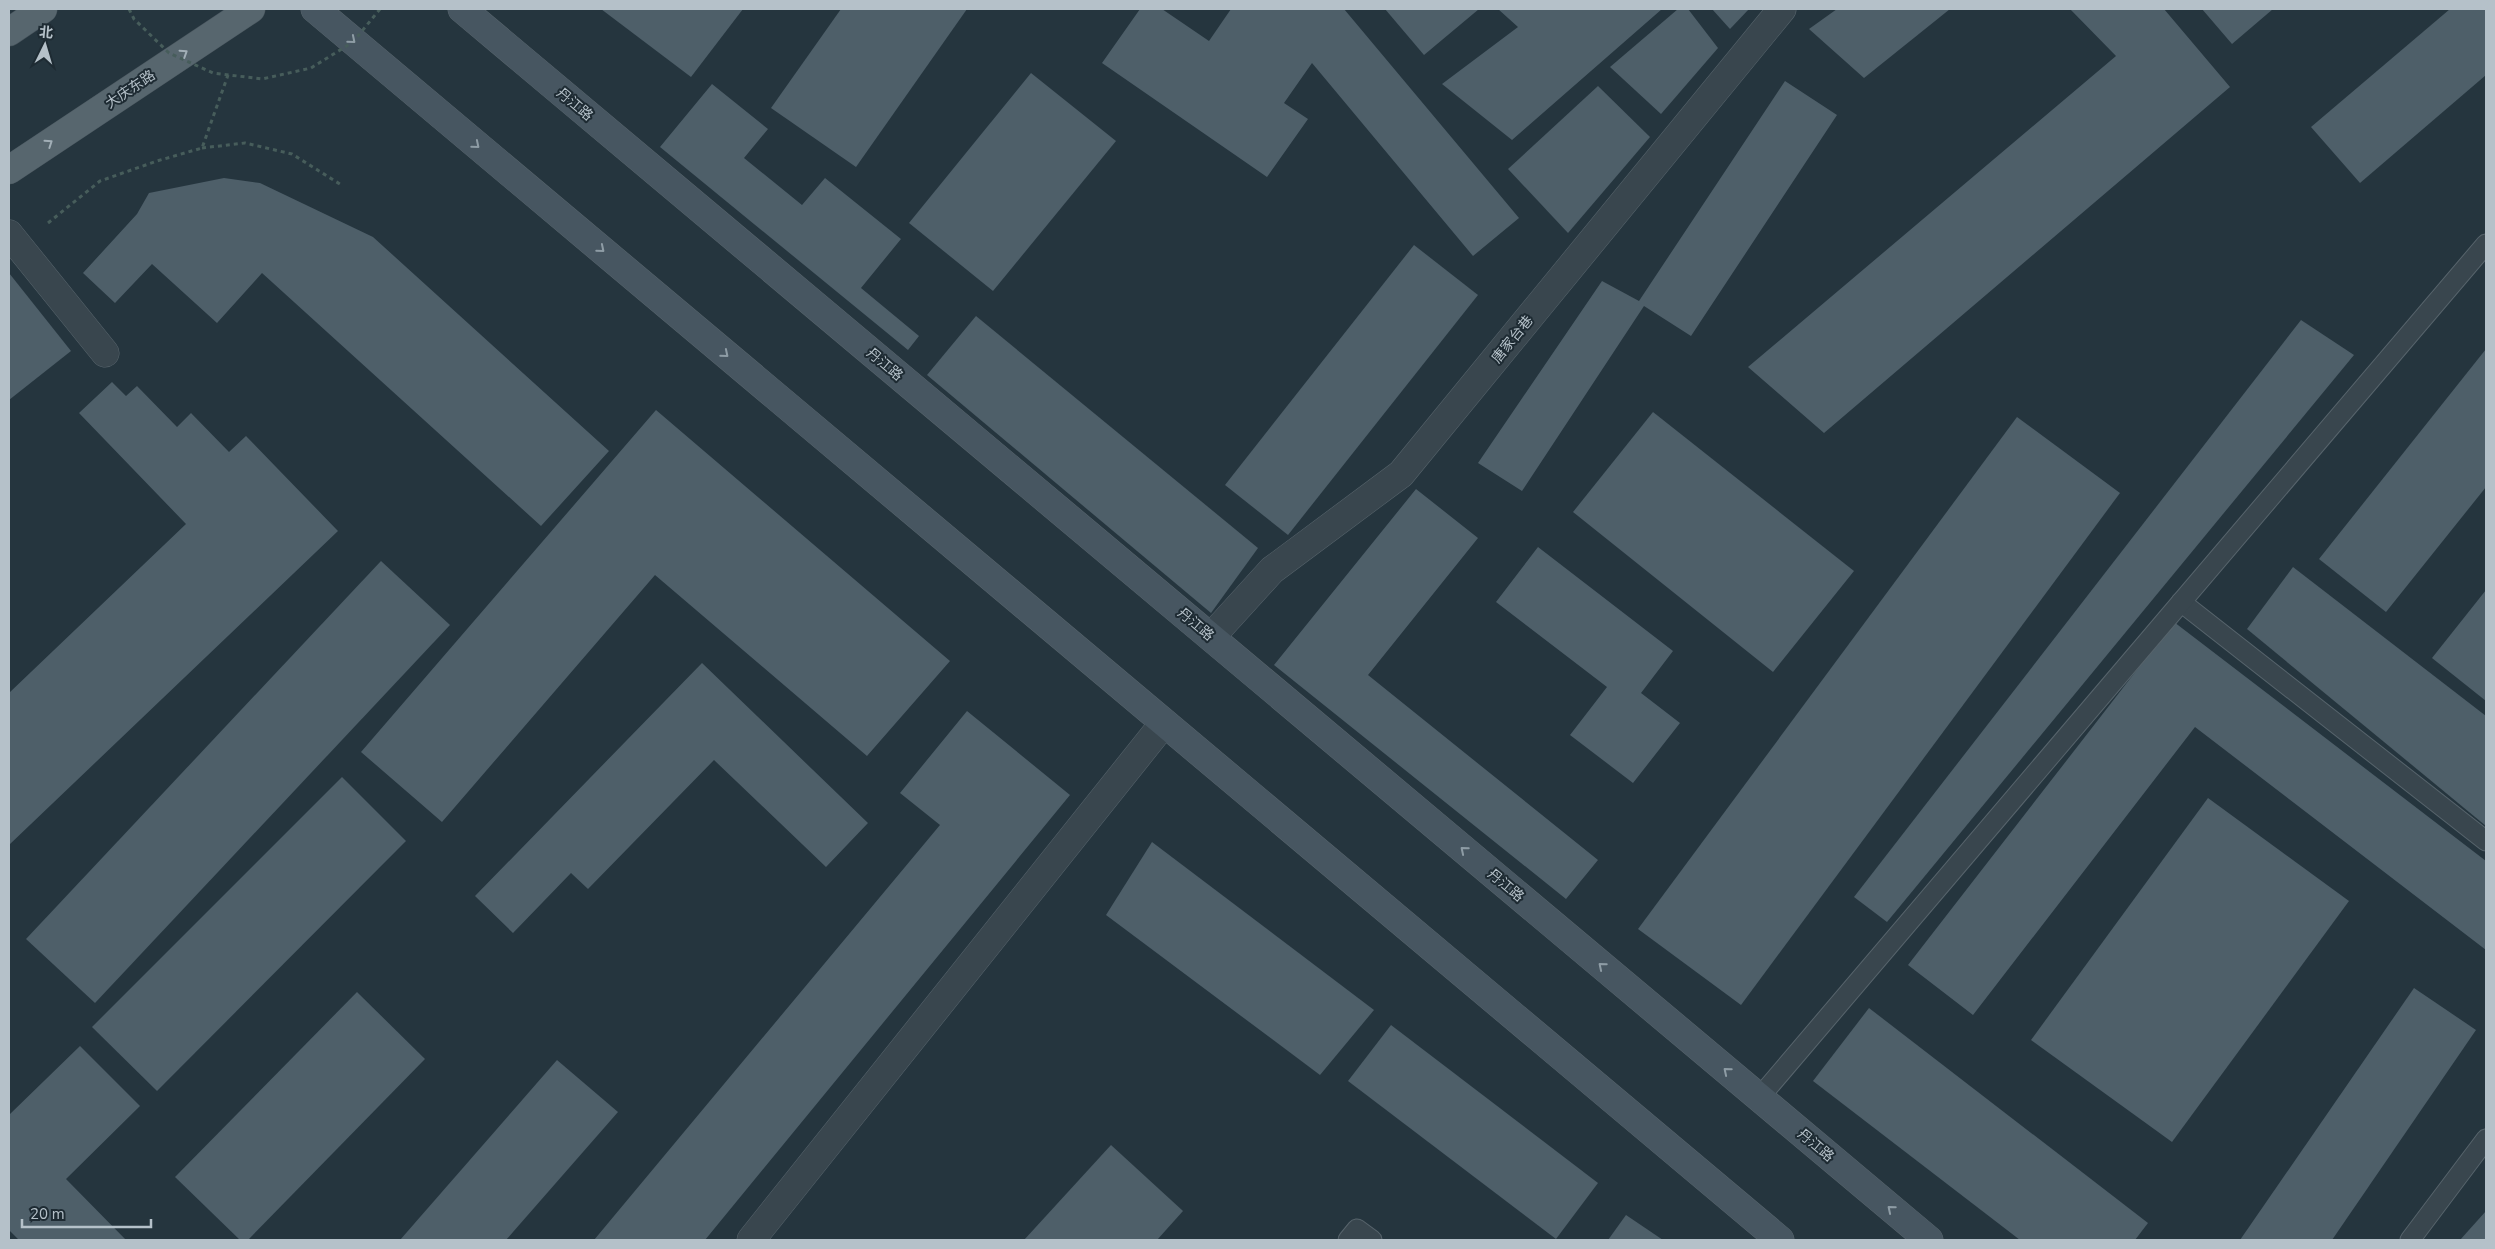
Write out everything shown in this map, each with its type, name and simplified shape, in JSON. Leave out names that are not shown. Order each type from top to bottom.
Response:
[{"type":"main road","points":[[9,32],[42,9]]},
{"type":"main road","name":"大庆东路","points":[[9,170],[251,9]]},
{"type":"main road","points":[[314,9],[1780,1240]]},
{"type":"main road","name":"丹江路","points":[[462,9],[1929,1240]]},
{"type":"street","name":"唐家台巷","points":[[1211,637],[1272,570],[1401,474],[1782,9]]},
{"type":"street","points":[[9,234],[105,353]]},
{"type":"street","points":[[751,1240],[1164,723]]},
{"type":"lane","points":[[1759,1098],[2486,244]]},
{"type":"lane","points":[[2181,602],[2486,841]]},
{"type":"lane","points":[[2410,1240],[2486,1139]]},
{"type":"lane","points":[[1348,1240],[1357,1229],[1372,1240]]},
{"type":"path","points":[[129,9],[134,19],[169,53],[212,73],[262,79],[311,68],[353,42],[380,9]]},
{"type":"path","points":[[202,148],[228,75]]},
{"type":"path","points":[[68,205],[100,181],[156,161],[202,148],[245,143],[292,154],[343,186]]},
{"type":"building","points":[[601,9],[743,9],[691,77]]},
{"type":"building","points":[[841,9],[967,9],[856,167],[771,108]]},
{"type":"building","points":[[1140,9],[1162,9],[1209,41],[1231,9],[1344,9],[1519,218],[1473,256],[1312,63],[1284,103],[1308,119],[1267,177],[1102,63]]},
{"type":"building","points":[[1385,9],[1479,9],[1424,55]]},
{"type":"building","points":[[1498,9],[1662,9],[1512,140],[1442,84],[1518,27]]},
{"type":"building","points":[[1678,9],[1688,9],[1718,48],[1661,114],[1610,67]]},
{"type":"building","points":[[1712,9],[1749,9],[1730,29]]},
{"type":"building","points":[[1837,9],[1950,9],[1864,78],[1809,29]]},
{"type":"building","points":[[2070,9],[2164,9],[2230,87],[1824,433],[1748,367],[2116,56]]},
{"type":"building","points":[[2202,9],[2273,9],[2232,44]]},
{"type":"building","points":[[2450,9],[2486,9],[2486,75],[2360,183],[2311,127]]},
{"type":"building","points":[[1031,73],[1116,141],[993,291],[909,223]]},
{"type":"building","points":[[1785,81],[1837,115],[1691,336],[1644,306],[1522,491],[1478,463],[1602,281],[1639,301]]},
{"type":"building","points":[[712,84],[768,129],[744,158],[802,205],[825,178],[901,239],[861,288],[919,336],[908,350],[660,147]]},
{"type":"building","points":[[1598,86],[1650,137],[1568,233],[1508,169]]},
{"type":"building","points":[[224,178],[260,183],[373,237],[609,451],[541,526],[262,273],[217,323],[152,264],[115,303],[83,273],[137,214],[149,193]]},
{"type":"building","points":[[1414,245],[1478,295],[1288,535],[1225,485]]},
{"type":"building","points":[[9,273],[71,351],[9,400]]},
{"type":"building","points":[[976,316],[1258,548],[1211,613],[927,375]]},
{"type":"building","points":[[2301,320],[2354,355],[1887,922],[1854,897]]},
{"type":"building","points":[[2486,349],[2486,487],[2386,612],[2319,559]]},
{"type":"building","points":[[112,382],[126,396],[137,386],[177,427],[191,413],[229,452],[246,436],[338,531],[9,845],[9,693],[186,524],[79,413]]},
{"type":"building","points":[[656,410],[950,661],[867,756],[655,575],[442,822],[361,752]]},
{"type":"building","points":[[1653,412],[1854,571],[1773,672],[1573,512]]},
{"type":"building","points":[[2017,417],[2120,493],[1741,1005],[1638,929]]},
{"type":"building","points":[[1416,489],[1478,538],[1368,675],[1598,860],[1566,899],[1274,665]]},
{"type":"building","points":[[1538,547],[1673,651],[1641,693],[1680,723],[1633,783],[1570,735],[1607,687],[1496,602]]},
{"type":"building","points":[[381,561],[450,625],[95,1003],[26,939]]},
{"type":"building","points":[[2293,567],[2486,716],[2486,826],[2247,629]]},
{"type":"building","points":[[2486,590],[2486,701],[2432,658]]},
{"type":"building","points":[[2174,622],[2486,861],[2486,950],[2195,727],[1973,1015],[1908,965]]},
{"type":"building","points":[[702,663],[868,823],[826,867],[714,760],[588,889],[571,873],[513,933],[475,896]]},
{"type":"building","points":[[967,711],[1070,795],[705,1240],[594,1240],[940,825],[900,793]]},
{"type":"building","points":[[342,777],[406,841],[157,1091],[92,1027]]},
{"type":"building","points":[[2208,798],[2349,901],[2172,1142],[2031,1040]]},
{"type":"building","points":[[1152,842],[1374,1010],[1320,1075],[1106,915]]},
{"type":"building","points":[[2414,988],[2476,1030],[2332,1240],[2240,1240]]},
{"type":"building","points":[[357,992],[425,1059],[248,1240],[240,1240],[175,1177]]},
{"type":"building","points":[[1869,1008],[2148,1223],[2135,1240],[2020,1240],[1813,1081]]},
{"type":"building","points":[[1391,1025],[1598,1183],[1556,1239],[1348,1081]]},
{"type":"building","points":[[80,1046],[140,1106],[66,1179],[126,1240],[19,1240],[9,1230],[9,1115]]},
{"type":"building","points":[[557,1060],[618,1112],[506,1240],[400,1240]]},
{"type":"building","points":[[1111,1145],[1183,1211],[1157,1240],[1024,1240]]},
{"type":"building","points":[[2486,1211],[2486,1240],[2460,1240]]},
{"type":"building","points":[[1626,1215],[1663,1240],[1608,1240]]}]
